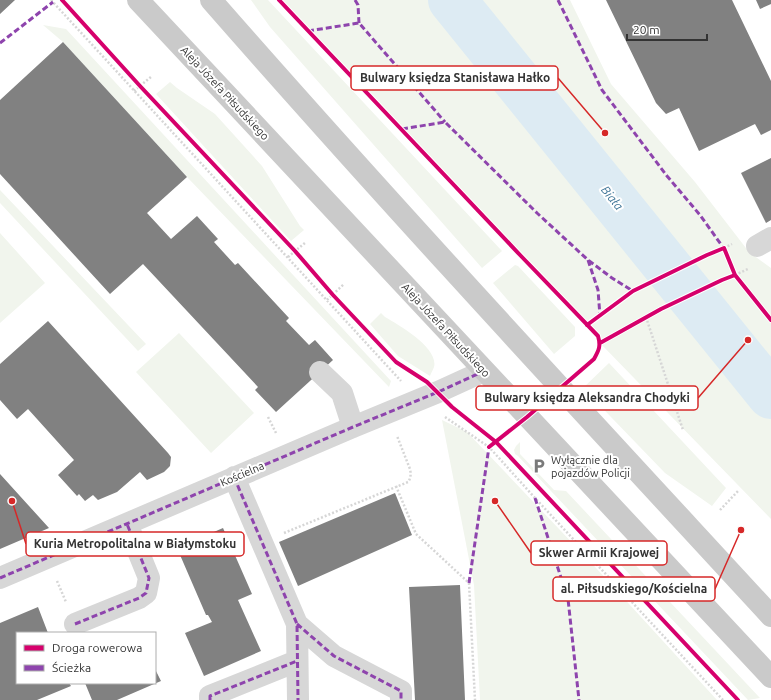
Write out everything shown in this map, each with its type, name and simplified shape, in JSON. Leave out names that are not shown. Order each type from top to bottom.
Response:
[{"type":"main road","name":"Aleja Józefa Piłsudskiego","points":[[138,0],[771,678]]},
{"type":"main road","points":[[211,0],[310,114],[771,616]]},
{"type":"street","name":"Kościelna","points":[[0,578],[484,371]]},
{"type":"street","points":[[320,372],[342,393],[353,427]]},
{"type":"street","points":[[234,477],[297,624],[298,700]]},
{"type":"street","points":[[75,624],[139,598],[146,593],[149,578],[127,524]]},
{"type":"street","points":[[297,624],[334,656],[401,691],[401,700]]},
{"type":"street","points":[[210,700],[210,696],[297,661]]},
{"type":"path","points":[[50,0],[406,386],[437,412],[489,447],[723,700]]},
{"type":"path","points":[[134,91],[152,76]]},
{"type":"path","points":[[135,81],[146,92]]},
{"type":"path","points":[[288,258],[306,242]]},
{"type":"path","points":[[290,246],[300,257]]},
{"type":"path","points":[[735,276],[750,268]]},
{"type":"path","points":[[327,300],[344,284]]},
{"type":"path","points":[[329,289],[339,300]]},
{"type":"path","points":[[646,316],[683,430]]},
{"type":"path","points":[[268,417],[277,434]]},
{"type":"path","points":[[261,542],[408,482],[411,474],[410,469],[394,430]]},
{"type":"path","points":[[396,486],[416,534],[469,583],[475,700]]},
{"type":"path","points":[[720,510],[739,490]]},
{"type":"path","points":[[55,576],[60,590]]},
{"type":"shaded area","points":[[251,0],[268,0],[502,251],[482,268],[270,27]]},
{"type":"shaded area","points":[[279,0],[570,0],[611,84],[695,182],[749,252],[771,268],[771,519],[600,343],[598,336]]},
{"type":"shaded area","points":[[43,25],[66,29],[391,381],[389,387],[187,177],[63,42]]},
{"type":"shaded area","points":[[170,82],[215,114],[262,166],[304,230],[291,241],[156,94]]},
{"type":"shaded area","points":[[0,190],[146,344],[138,351],[0,203]]},
{"type":"shaded area","points":[[0,233],[45,283],[0,323]]},
{"type":"shaded area","points":[[515,265],[518,266],[575,327],[575,336],[554,354],[493,283]]},
{"type":"shaded area","points":[[381,313],[417,338],[430,352],[434,360],[434,367],[430,376],[398,356],[370,324]]},
{"type":"shaded area","points":[[179,333],[254,413],[211,453],[136,372]]},
{"type":"shaded area","points":[[609,363],[726,488],[712,506],[665,473],[583,388]]},
{"type":"shaded area","points":[[442,420],[467,432],[597,569],[717,700],[480,700],[474,585]]},
{"type":"shaded area","points":[[520,442],[520,454],[554,490],[566,491],[760,698],[748,700],[515,454],[514,450]]},
{"type":"building","points":[[0,0],[15,0],[0,14]]},
{"type":"building","points":[[606,0],[732,0],[771,81],[771,130],[761,135],[755,124],[699,151],[679,108],[666,114],[656,103]]},
{"type":"building","points":[[756,0],[771,0],[771,4],[760,9]]},
{"type":"building","points":[[63,42],[187,177],[147,213],[171,239],[197,216],[218,239],[214,242],[235,265],[238,263],[289,318],[286,321],[309,345],[315,340],[333,360],[276,412],[255,390],[258,387],[143,264],[110,294],[0,174],[0,100]]},
{"type":"building","points":[[771,158],[771,220],[766,223],[741,173]]},
{"type":"building","points":[[48,321],[168,453],[171,457],[170,466],[164,472],[147,480],[140,472],[117,492],[98,500],[93,495],[85,501],[79,494],[77,496],[58,475],[74,460],[28,409],[17,419],[0,400],[0,364]]},
{"type":"building","points":[[0,474],[49,528],[0,549]]},
{"type":"building","points":[[395,493],[412,535],[298,586],[279,542]]},
{"type":"building","points":[[223,528],[252,594],[238,600],[261,651],[204,676],[185,633],[212,622],[208,615],[206,615],[177,548]]},
{"type":"building","points":[[460,585],[465,700],[415,700],[409,587]]},
{"type":"building","points":[[38,607],[48,632],[16,632],[16,684],[70,684],[71,686],[37,700],[0,700],[0,623]]},
{"type":"building","points":[[156,671],[161,681],[156,683]]},
{"type":"building","points":[[85,684],[154,684],[117,700],[92,700]]},
{"type":"waterway","name":"Biała","points":[[452,0],[771,395]]},
{"type":"marked path","points":[[355,0],[358,5],[359,23]]},
{"type":"marked path","points":[[558,0],[602,90],[667,176],[700,215],[725,250]]},
{"type":"marked path","points":[[0,43],[53,2]]},
{"type":"marked path","points":[[308,31],[359,23],[445,122]]},
{"type":"marked path","points":[[402,129],[445,122],[537,213],[588,260],[612,278],[633,291]]},
{"type":"marked path","points":[[588,260],[598,290],[600,316]]},
{"type":"marked path","points":[[0,578],[438,392],[484,371]]},
{"type":"marked path","points":[[469,583],[489,447],[492,445]]},
{"type":"marked path","points":[[234,477],[297,624],[298,700]]},
{"type":"marked path","points":[[535,498],[568,599],[579,700]]},
{"type":"marked path","points":[[75,624],[139,598],[146,593],[149,578],[127,524]]},
{"type":"marked path","points":[[297,624],[334,656],[401,691],[401,700]]},
{"type":"marked path","points":[[210,700],[210,696],[297,661]]},
{"type":"cycle path","points":[[62,0],[396,362],[427,382],[452,407],[496,442],[738,700]]},
{"type":"cycle path","points":[[279,0],[598,336],[599,348],[594,359],[527,417],[489,447]]},
{"type":"cycle path","points":[[587,325],[633,291],[724,248],[735,275],[771,320]]},
{"type":"cycle path","points":[[600,343],[661,309],[735,275]]},
{"type":"place","name":"Bulwary księdza Stanisława Hałko","points":[[605,133]]},
{"type":"place","name":"Bulwary księdza Aleksandra Chodyki","points":[[748,340]]},
{"type":"place","name":"Wyłącznie dla pojazdów Policji","points":[[539,466]]},
{"type":"place","name":"Kuria Metropolitalna w Białymstoku","points":[[12,501]]},
{"type":"place","name":"Skwer Armii Krajowej","points":[[495,501]]},
{"type":"place","name":"al. Piłsudskiego/Kościelna","points":[[741,530]]}]
